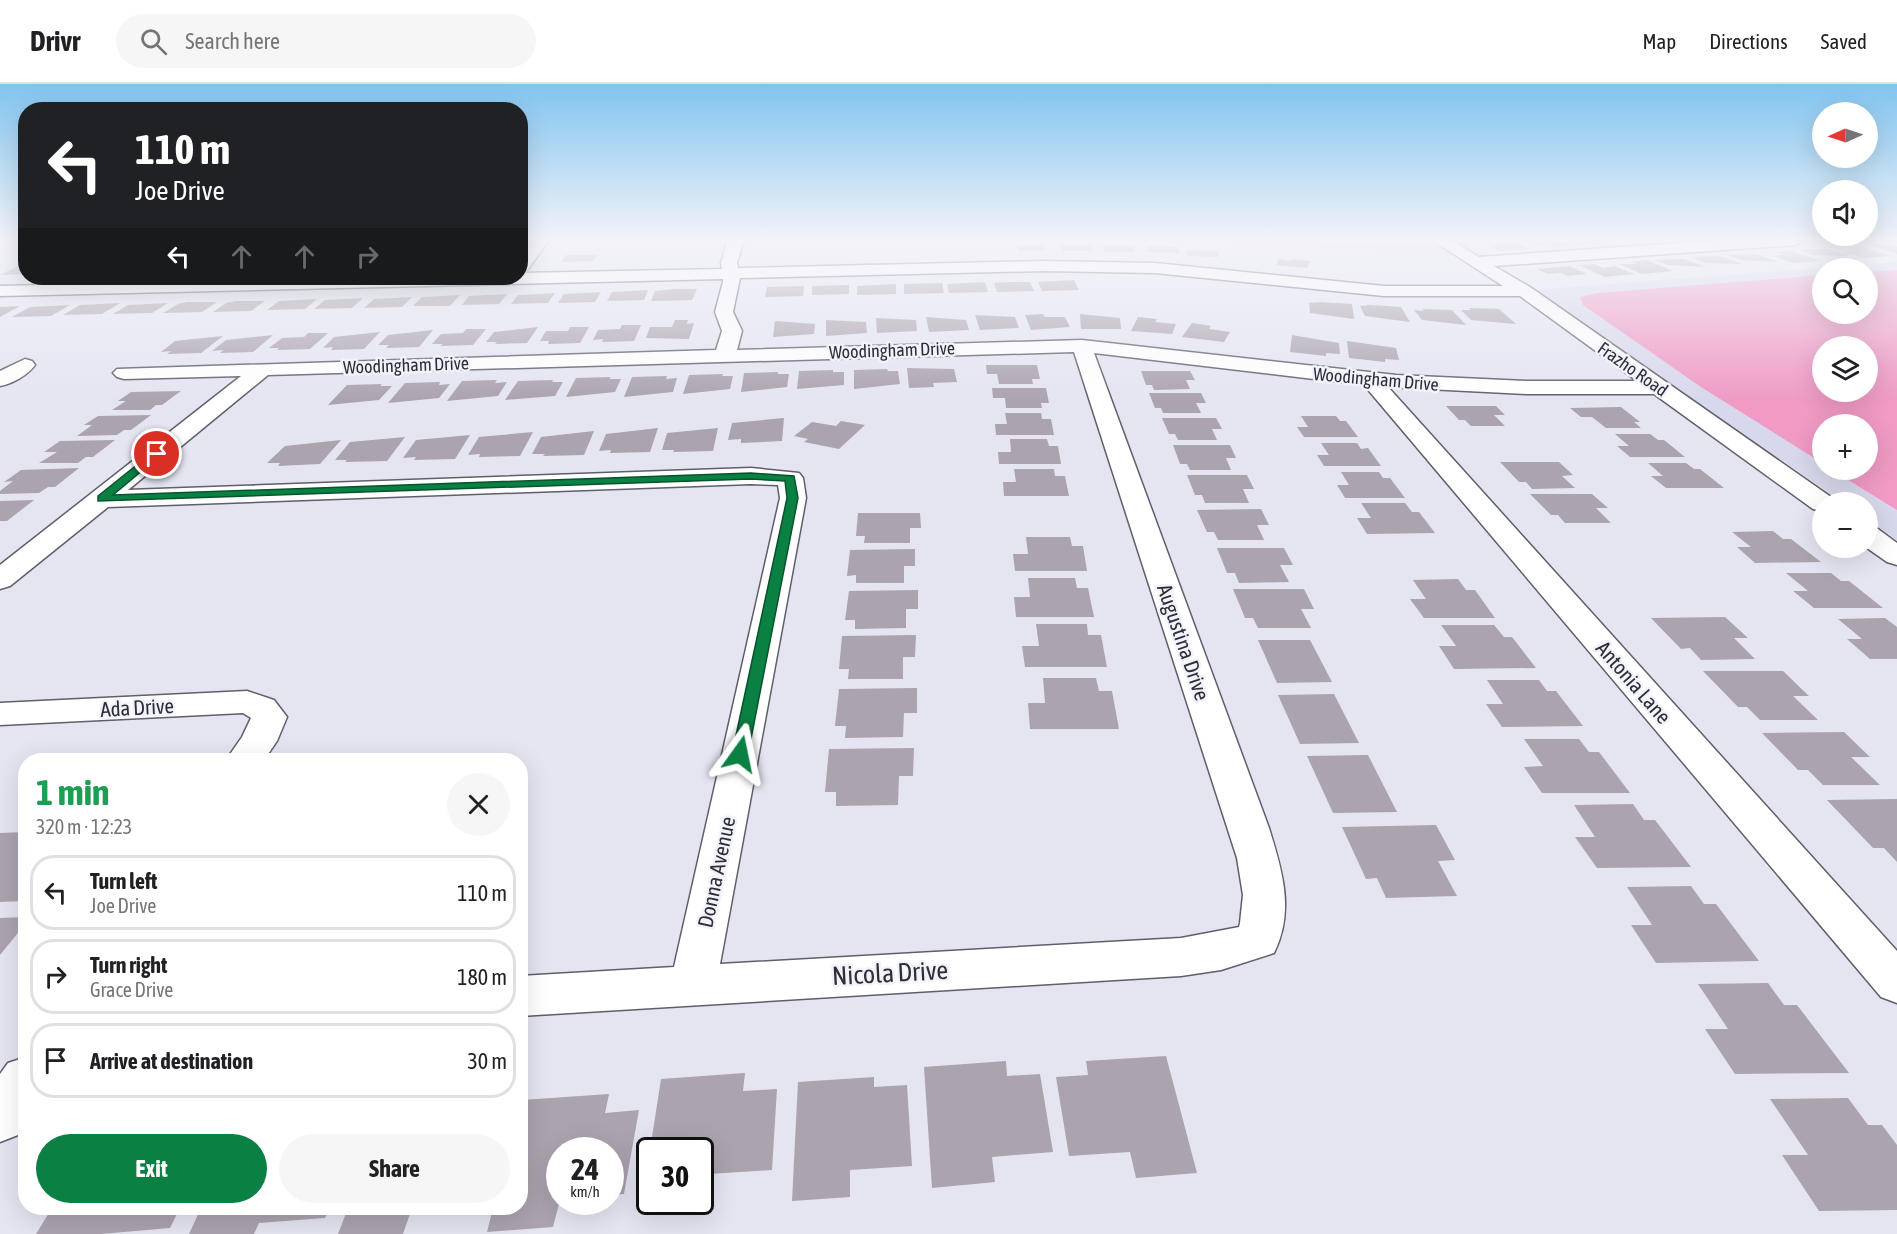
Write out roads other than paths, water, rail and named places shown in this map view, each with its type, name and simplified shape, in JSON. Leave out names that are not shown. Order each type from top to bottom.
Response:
[{"type":"street","points":[[725,355],[732,331],[724,312],[729,294]]},
{"type":"street","name":"Frazho Road","points":[[1528,294],[1812,496]]},
{"type":"street","name":"Woodingham Drive","points":[[124,373],[1082,346],[1159,352],[1257,367],[1372,380],[1451,386],[1521,389],[1658,387]]},
{"type":"street","name":"Augustina Drive","points":[[1082,346],[1249,828],[1266,886],[1265,914],[1258,940]]},
{"type":"street","points":[[0,380],[25,365]]},
{"type":"street","points":[[0,580],[263,369]]},
{"type":"street","name":"Antonia Lane","points":[[1372,380],[1897,983]]},
{"type":"street","name":"Donna Avenue","points":[[101,499],[751,476],[790,478],[793,498],[693,985]]},
{"type":"street","points":[[1878,542],[1897,556]]},
{"type":"street","name":"Ada Drive","points":[[0,714],[247,702],[262,708],[269,717],[259,741],[250,753]]},
{"type":"street","name":"Nicola Drive","points":[[528,995],[1180,957],[1221,951],[1258,940]]},
{"type":"street","points":[[0,1116],[18,1091]]}]
